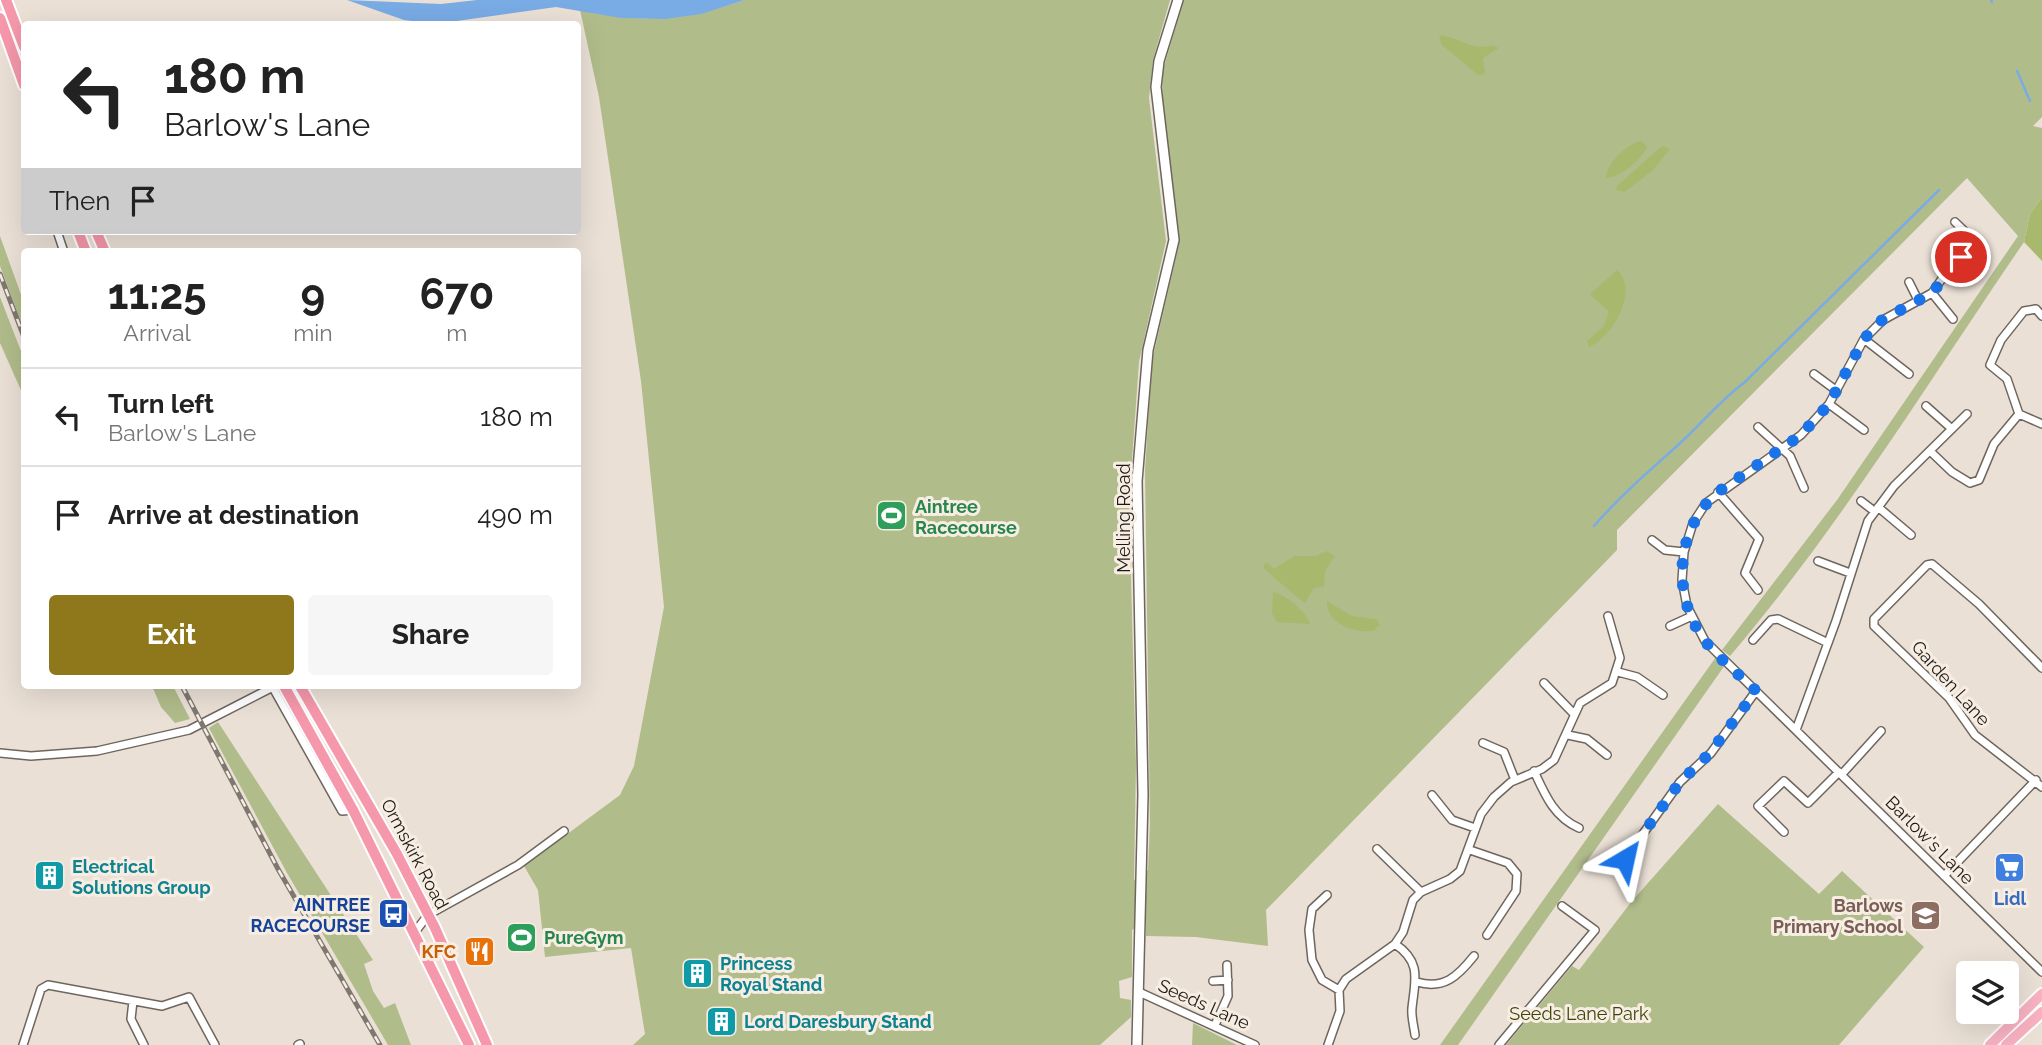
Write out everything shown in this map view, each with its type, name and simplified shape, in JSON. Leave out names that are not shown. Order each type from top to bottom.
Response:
[{"type":"highway","points":[[6,0],[21,39]]},
{"type":"highway","points":[[0,18],[21,77]]},
{"type":"highway","name":"Ormskirk Road","points":[[286,689],[415,932],[469,1045]]},
{"type":"highway","name":"Ormskirk Road","points":[[302,689],[428,915],[487,1045]]},
{"type":"main road","points":[[1990,1045],[2042,994]]},
{"type":"main road","points":[[2006,1045],[2042,1012]]},
{"type":"street","name":"Melling Road","points":[[1137,1045],[1143,795],[1137,481],[1148,350],[1174,240],[1156,87],[1159,61],[1178,0]]},
{"type":"street","name":"Barlow's Lane","points":[[1955,222],[1976,242],[1946,273],[1932,293],[1882,320],[1864,339],[1829,404],[1801,435],[1706,503],[1693,523],[1684,552],[1682,580],[1692,616],[1705,641],[2042,972]]},
{"type":"street","points":[[1909,282],[1918,300]]},
{"type":"street","points":[[1932,293],[1953,319]]},
{"type":"street","points":[[2042,316],[2036,309],[2024,311],[2001,340],[1990,365],[2007,379],[2019,414],[2042,424]]},
{"type":"street","points":[[1864,339],[1909,374]]},
{"type":"street","points":[[1814,374],[1837,391]]},
{"type":"street","points":[[1829,404],[1864,430]]},
{"type":"street","points":[[1926,406],[1952,429]]},
{"type":"street","points":[[1797,730],[1850,573],[1876,509],[1967,414]]},
{"type":"street","points":[[1930,451],[1952,472],[1970,483],[1979,480],[1994,444],[2019,414]]},
{"type":"street","points":[[1758,427],[1790,456],[1804,488]]},
{"type":"street","points":[[1718,492],[1759,539],[1745,573],[1758,590]]},
{"type":"street","points":[[1861,501],[1911,535]]},
{"type":"street","points":[[1651,540],[1665,550],[1684,552]]},
{"type":"street","points":[[1818,561],[1850,573]]},
{"type":"street","name":"Garden Lane","points":[[2042,668],[1979,604],[1932,564],[1927,565],[1874,620],[1874,626],[1949,698],[1975,736],[2042,787]]},
{"type":"street","points":[[1328,1045],[1340,1011],[1339,990],[1357,970],[1395,944],[1403,932],[1413,901],[1421,892],[1450,879],[1460,871],[1470,850],[1475,828],[1494,797],[1515,780],[1554,760],[1568,735],[1580,703],[1606,689],[1618,672],[1620,658],[1608,616]]},
{"type":"street","points":[[1670,626],[1692,616]]},
{"type":"street","points":[[1753,640],[1771,620],[1778,618],[1828,643]]},
{"type":"street","points":[[1618,672],[1637,677],[1663,695]]},
{"type":"street","points":[[1544,683],[1574,714]]},
{"type":"street","points":[[0,753],[31,756],[97,751],[189,730],[267,689]]},
{"type":"street","points":[[275,689],[342,811],[352,810]]},
{"type":"street","points":[[1625,859],[1680,782],[1710,753],[1756,691]]},
{"type":"street","points":[[1784,832],[1758,806],[1784,781],[1808,803],[1881,731]]},
{"type":"street","points":[[1568,735],[1587,739],[1607,755]]},
{"type":"street","points":[[1483,743],[1504,752],[1515,780]]},
{"type":"street","points":[[1534,771],[1549,803],[1565,822],[1578,828]]},
{"type":"street","points":[[1944,876],[2035,780]]},
{"type":"street","points":[[1432,795],[1452,820],[1475,828]]},
{"type":"street","points":[[415,932],[428,915],[518,865],[564,831]]},
{"type":"street","points":[[1377,849],[1421,892]]},
{"type":"street","points":[[1470,850],[1508,863],[1517,874],[1516,891],[1487,935]]},
{"type":"street","points":[[1327,895],[1312,909],[1309,930],[1312,960],[1322,980],[1339,990]]},
{"type":"street","points":[[1499,1045],[1595,930],[1562,906]]},
{"type":"street","points":[[1395,944],[1414,963],[1417,982],[1412,1017],[1415,1035]]},
{"type":"street","points":[[1417,982],[1433,986],[1448,982],[1459,975],[1474,956]]},
{"type":"street","points":[[1215,1026],[1228,996],[1227,965]]},
{"type":"street","points":[[1213,981],[1228,980]]},
{"type":"street","points":[[23,1045],[41,989],[45,986],[166,1006],[190,997],[215,1045]]},
{"type":"street","name":"Seeds Lane","points":[[1139,992],[1255,1045]]},
{"type":"street","points":[[133,1001],[131,1020],[144,1045]]},
{"type":"green space","points":[[745,0],[1170,0],[1153,60],[1149,98],[1166,241],[1139,362],[1129,502],[1136,765],[1134,880],[1148,870],[1150,824],[1145,470],[1152,361],[1179,244],[1163,119],[1162,73],[1184,0],[2042,0],[2042,117],[2033,126],[2042,128],[2042,197],[2030,214],[2024,242],[1882,453],[1809,557],[1730,656],[1722,650],[1837,500],[2018,236],[1967,178],[1617,530],[1617,550],[1266,910],[1268,946],[1196,937],[1146,936],[1146,919],[1132,930],[1132,977],[1119,981],[1120,998],[1131,1000],[1131,1017],[1100,1045],[633,1045],[645,1034],[631,948],[545,957],[538,890],[524,866],[620,795],[634,766],[664,607],[641,381],[599,97],[580,10],[623,17],[663,18],[702,12]]},
{"type":"green space","points":[[1442,35],[1472,46],[1492,45],[1499,48],[1483,58],[1485,74],[1478,75],[1442,45],[1439,37]]},
{"type":"green space","points":[[1642,141],[1647,147],[1635,163],[1624,172],[1606,178],[1618,155]]},
{"type":"green space","points":[[1662,146],[1670,149],[1653,170],[1625,192],[1616,190],[1617,186]]},
{"type":"green space","points":[[2042,197],[2042,261],[2024,242],[2030,214]]},
{"type":"green space","points":[[0,236],[21,295],[21,322],[0,266]]},
{"type":"green space","points":[[1617,270],[1626,289],[1620,313],[1606,334],[1589,347],[1587,341],[1604,326],[1609,312],[1590,294]]},
{"type":"green space","points":[[0,297],[21,351],[21,390],[0,343]]},
{"type":"green space","points":[[1327,551],[1335,556],[1325,571],[1324,587],[1314,588],[1305,603],[1263,567],[1266,562],[1274,569],[1294,556],[1316,556]]},
{"type":"green space","points":[[1273,592],[1284,596],[1295,605],[1310,624],[1277,622],[1272,613]]},
{"type":"green space","points":[[1327,601],[1352,616],[1376,619],[1380,625],[1373,631],[1365,631],[1342,625],[1331,615]]},
{"type":"green space","points":[[1716,657],[1725,665],[1458,1045],[1440,1045]]},
{"type":"green space","points":[[153,689],[175,689],[190,719],[175,723],[161,707]]},
{"type":"green space","points":[[218,722],[373,960],[364,964],[373,991],[384,1008],[395,1003],[411,1045],[388,1045],[287,873],[209,728]]},
{"type":"green space","name":"Seeds Lane Park","points":[[1718,804],[1819,894],[1842,871],[1924,947],[1839,1045],[1506,1045],[1572,966],[1579,970],[1632,901]]},
{"type":"green space","points":[[1193,1023],[1237,1045],[1192,1045]]},
{"type":"water","points":[[347,0],[441,4],[477,0],[745,0],[701,14],[665,19],[621,18],[556,7],[456,21],[404,20]]},
{"type":"waterway","points":[[2017,71],[2030,101]]},
{"type":"waterway","points":[[1594,526],[1634,484],[1745,382],[1939,190]]},
{"type":"railway","points":[[0,274],[21,329]]},
{"type":"railway","points":[[184,689],[278,869],[380,1045]]},
{"type":"place","name":"Aintree Racecourse","points":[[892,516]]},
{"type":"place","name":"Lidl","points":[[2010,868]]},
{"type":"place","name":"Electrical Solutions Group","points":[[49,876]]},
{"type":"place","name":"AINTREE RACECOURSE","points":[[393,914]]},
{"type":"place","name":"Barlows Primary School","points":[[1926,915]]},
{"type":"place","name":"PureGym","points":[[521,937]]},
{"type":"place","name":"KFC","points":[[479,951]]},
{"type":"place","name":"Princess Royal Stand","points":[[697,973]]},
{"type":"place","name":"Lord Daresbury Stand","points":[[721,1021]]},
{"type":"route","points":[[1625,859],[1680,782],[1710,753],[1745,701],[1756,691],[1705,641],[1687,606],[1682,580],[1684,552],[1693,523],[1706,503],[1718,492],[1801,435],[1829,404],[1847,376],[1858,346],[1864,339],[1882,320],[1932,293],[1961,257]]}]
